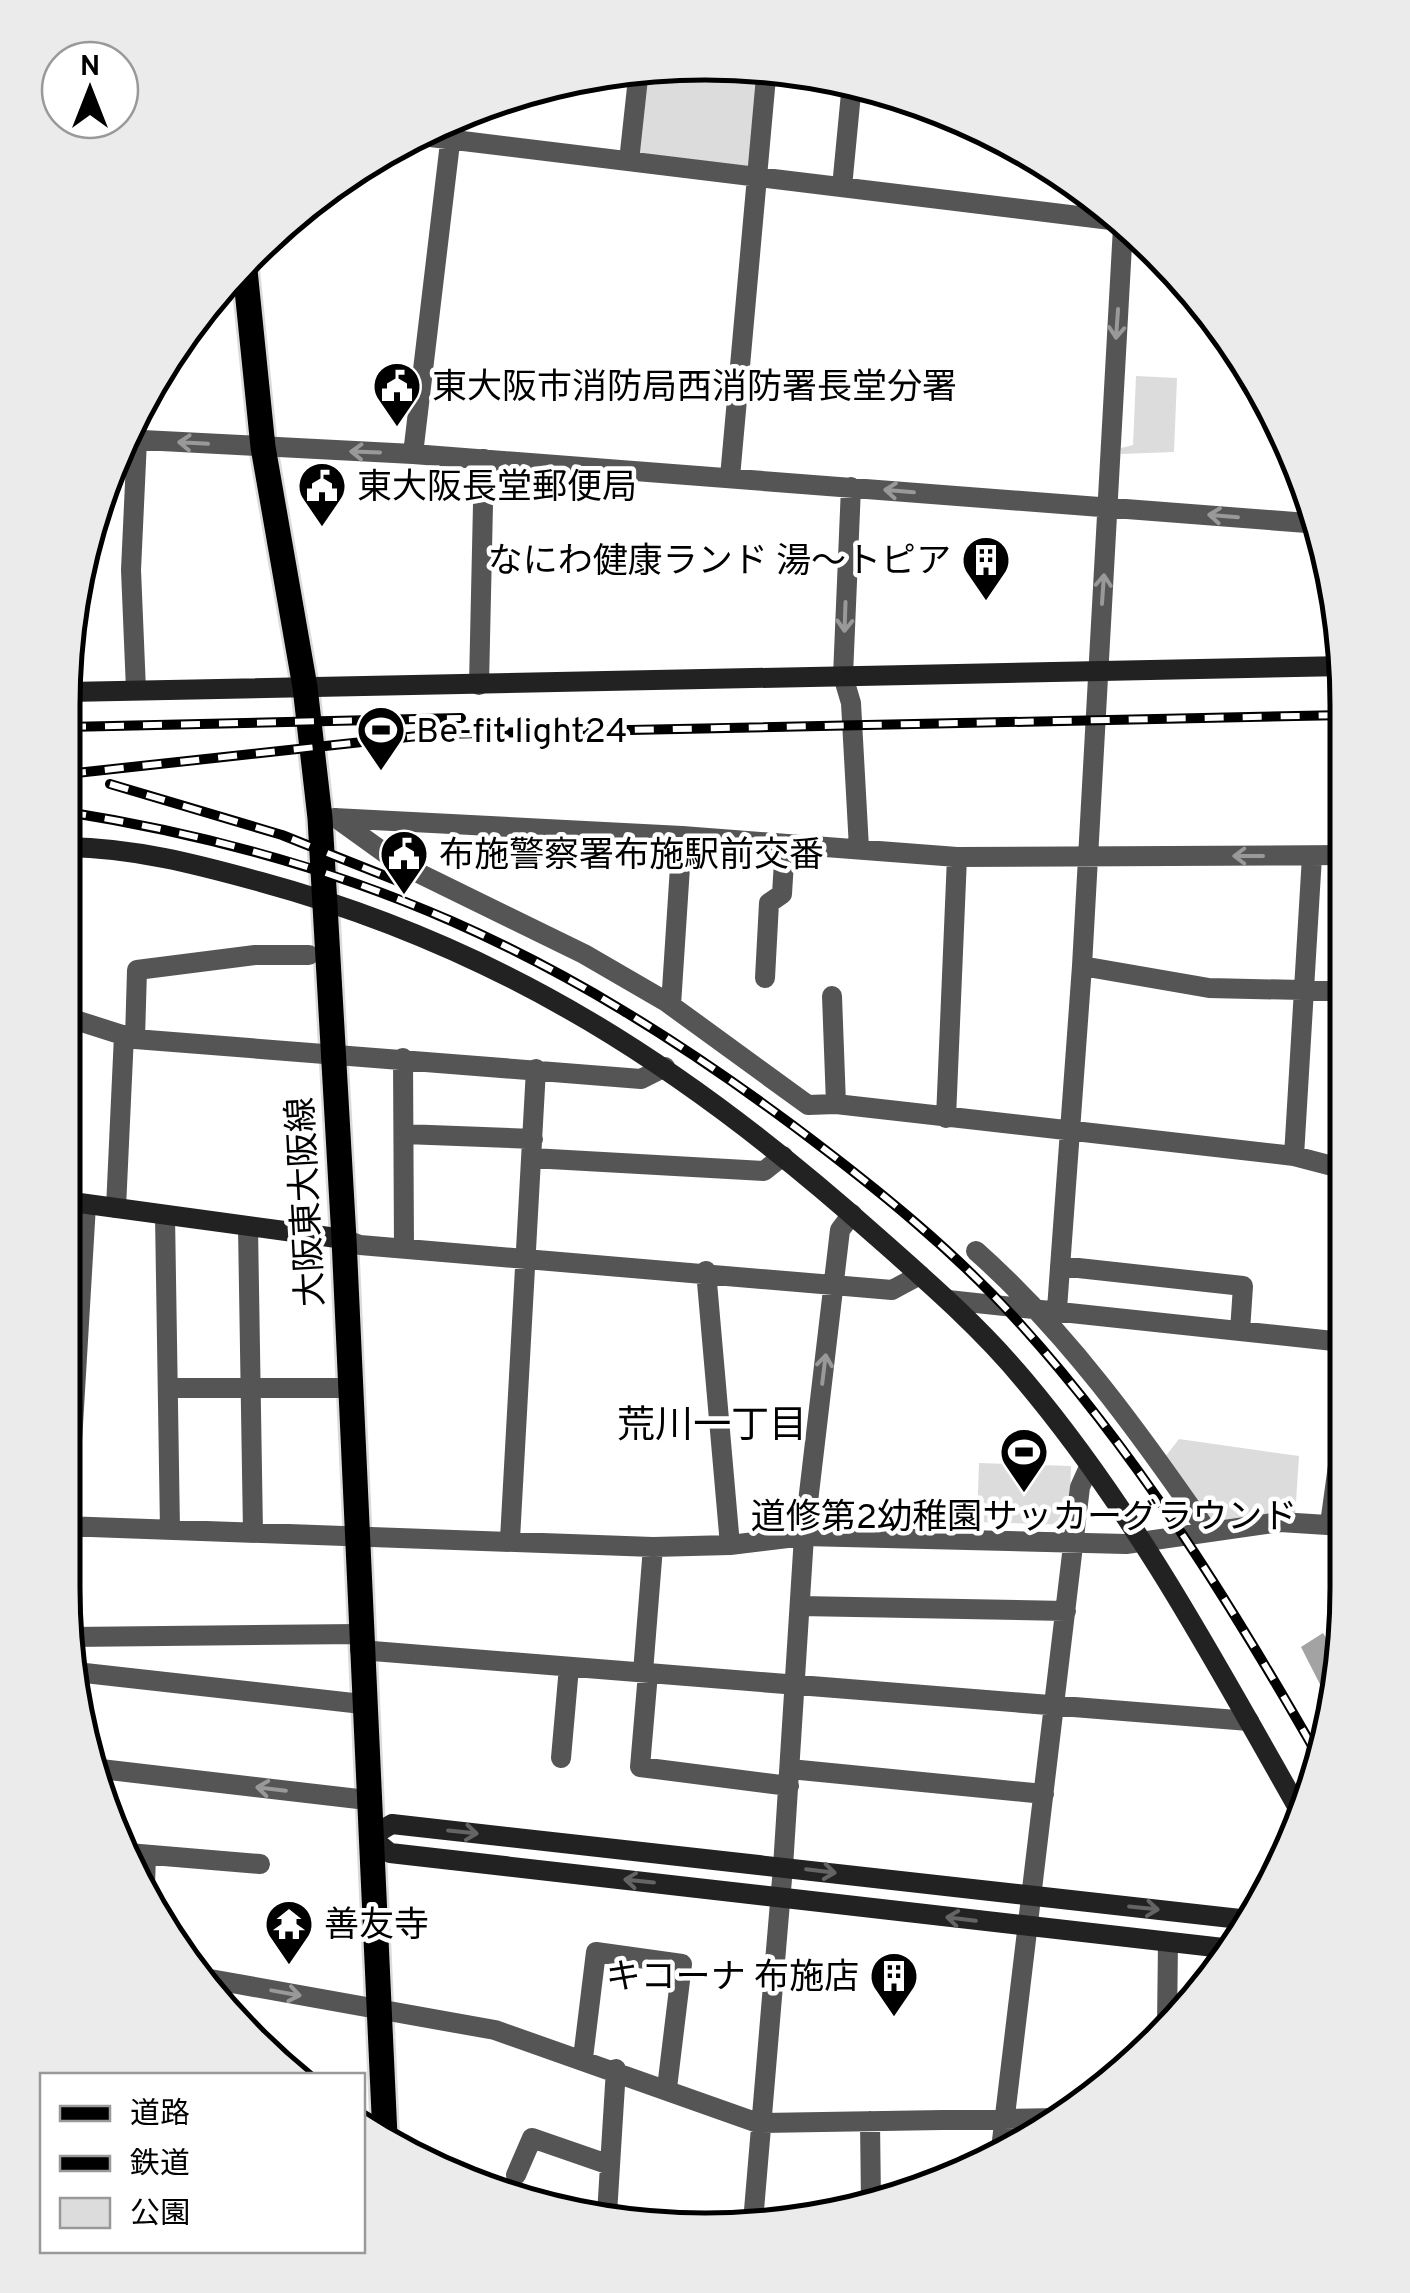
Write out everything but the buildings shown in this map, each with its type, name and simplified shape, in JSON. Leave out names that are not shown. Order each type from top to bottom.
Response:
[{"type":"main road","name":"大阪東大阪線","points":[[246,281],[263,447],[328,818],[323,899],[344,1239],[362,1704],[385,2124]]},
{"type":"street","points":[[730,477],[765,83]]},
{"type":"street","points":[[629,161],[638,84]]},
{"type":"street","points":[[842,186],[851,97]]},
{"type":"street","points":[[454,133],[629,161],[1100,221]]},
{"type":"street","points":[[413,454],[451,135]]},
{"type":"street","points":[[1046,1309],[1060,1266],[1082,966],[1120,238]]},
{"type":"street","points":[[139,440],[413,454],[1109,508],[1301,517]]},
{"type":"street","points":[[479,685],[484,459]]},
{"type":"street","points":[[130,461],[136,690]]},
{"type":"street","points":[[850,487],[843,676],[851,703],[858,848]]},
{"type":"street","points":[[80,692],[1329,666]]},
{"type":"street","points":[[328,818],[682,836],[957,856],[1330,856]]},
{"type":"street","points":[[328,818],[400,864],[584,954],[671,1004],[808,1106],[836,1104],[1294,1156],[1330,1165]]},
{"type":"street","points":[[671,1004],[682,836]]},
{"type":"street","points":[[765,978],[769,903],[782,894],[785,845]]},
{"type":"street","points":[[80,848],[141,852],[323,899],[416,933],[520,981],[664,1068],[783,1156],[948,1300],[1023,1378],[1145,1542],[1293,1799]]},
{"type":"street","points":[[946,1118],[957,856]]},
{"type":"street","points":[[1294,1156],[1312,856]]},
{"type":"street","points":[[116,1208],[136,970],[255,955],[309,955]]},
{"type":"street","points":[[1082,966],[1209,988],[1330,991]]},
{"type":"street","points":[[832,996],[836,1104]]},
{"type":"street","points":[[80,1021],[130,1037],[536,1070],[641,1078],[664,1068]]},
{"type":"street","points":[[403,1058],[404,1249]]},
{"type":"street","points":[[510,1540],[536,1070]]},
{"type":"street","points":[[404,1134],[764,1172],[783,1156]]},
{"type":"street","points":[[80,1204],[404,1249],[706,1271],[892,1290],[920,1275]]},
{"type":"street","points":[[80,1272],[86,1205]]},
{"type":"street","points":[[754,2211],[758,2123],[783,1867],[804,1536],[840,1230],[852,1214]]},
{"type":"street","points":[[165,1215],[170,1530]]},
{"type":"street","points":[[248,1226],[253,1532]]},
{"type":"street","points":[[976,1252],[1046,1309],[1208,1532]]},
{"type":"street","points":[[1060,1266],[1243,1286],[1240,1330]]},
{"type":"street","points":[[706,1271],[730,1545]]},
{"type":"street","points":[[948,1300],[1330,1340]]},
{"type":"street","points":[[168,1388],[349,1388]]},
{"type":"street","points":[[1002,2138],[1080,1486],[1089,1468]]},
{"type":"street","points":[[80,1527],[654,1547],[730,1545],[804,1536],[1145,1542],[1280,1522],[1330,1525]]},
{"type":"street","points":[[654,1547],[640,1768],[1044,1794]]},
{"type":"street","points":[[800,1606],[1066,1611]]},
{"type":"street","points":[[82,1636],[360,1642],[569,1666],[1249,1722]]},
{"type":"street","points":[[562,1758],[569,1666]]},
{"type":"street","points":[[86,1673],[362,1704]]},
{"type":"street","points":[[107,1770],[368,1800]]},
{"type":"street","points":[[1216,1947],[390,1853],[370,1838],[392,1824],[1235,1918]]},
{"type":"street","points":[[140,1854],[260,1864]]},
{"type":"street","points":[[1167,2008],[1168,1942]]},
{"type":"street","points":[[583,2058],[596,1952],[682,1964],[667,2088]]},
{"type":"street","points":[[219,1981],[495,2030],[616,2069],[758,2123],[1036,2118]]},
{"type":"street","points":[[608,2205],[616,2069]]},
{"type":"street","points":[[870,2121],[871,2191]]},
{"type":"street","points":[[516,2176],[532,2138],[610,2165]]},
{"type":"green space","points":[[759,82],[751,168],[637,154],[645,83]]},
{"type":"green space","points":[[1136,376],[1177,378],[1174,452],[1121,454],[1121,448],[1133,445]]},
{"type":"green space","points":[[1179,1439],[1299,1456],[1295,1517],[1212,1524],[1165,1457]]},
{"type":"green space","name":"道修第2幼稚園サッカーグラウンド","points":[[979,1463],[1071,1466],[1069,1525],[977,1522]]},
{"type":"shaded area","points":[[1323,1633],[1328,1641],[1322,1688],[1301,1647]]},
{"type":"railway","points":[[80,773],[436,734],[1330,715]]},
{"type":"railway","points":[[80,727],[461,718]]},
{"type":"railway","points":[[110,784],[282,835],[403,883]]},
{"type":"railway","points":[[80,814],[270,856],[363,886],[452,921],[623,1010],[795,1127],[942,1246],[996,1298],[1065,1376],[1182,1534],[1310,1743]]},
{"type":"place","name":"東大阪市消防局西消防署長堂分署","points":[[397,428]]},
{"type":"place","name":"東大阪長堂郵便局","points":[[322,528]]},
{"type":"place","name":"なにわ健康ランド 湯～トピア","points":[[986,602]]},
{"type":"place","name":"Be-fit light24","points":[[381,772]]},
{"type":"place","name":"布施警察署布施駅前交番","points":[[404,896]]},
{"type":"place","name":"道修第2幼稚園サッカーグラウンド","points":[[1024,1494]]},
{"type":"place","name":"善友寺","points":[[289,1966]]},
{"type":"place","name":"キコーナ 布施店","points":[[894,2018]]},
{"type":"district","name":"荒川一丁目","points":[[712,1424]]}]
